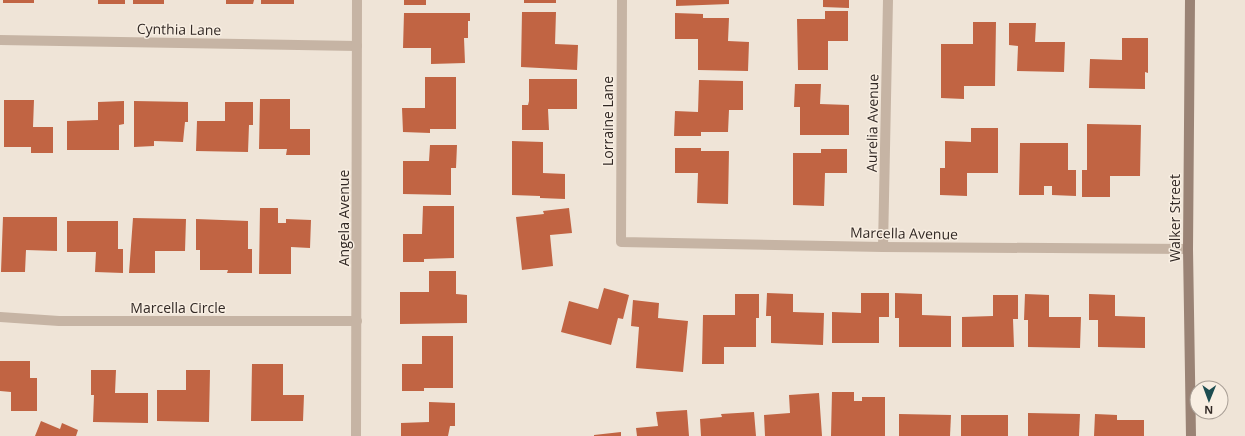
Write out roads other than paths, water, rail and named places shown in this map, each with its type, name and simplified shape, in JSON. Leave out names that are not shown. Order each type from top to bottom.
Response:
[{"type":"main road","name":"Walker Street","points":[[1190,0],[1188,249],[1191,436]]},
{"type":"street","name":"Angela Avenue","points":[[356,436],[357,0]]},
{"type":"street","name":"Lorraine Lane","points":[[621,242],[622,0]]},
{"type":"street","name":"Aurelia Avenue","points":[[883,247],[888,0]]},
{"type":"street","name":"Cynthia Lane","points":[[0,40],[357,46]]},
{"type":"street","name":"Marcella Avenue","points":[[621,242],[883,247],[1188,249]]},
{"type":"street","name":"Marcella Circle","points":[[0,317],[59,321],[357,321]]}]
